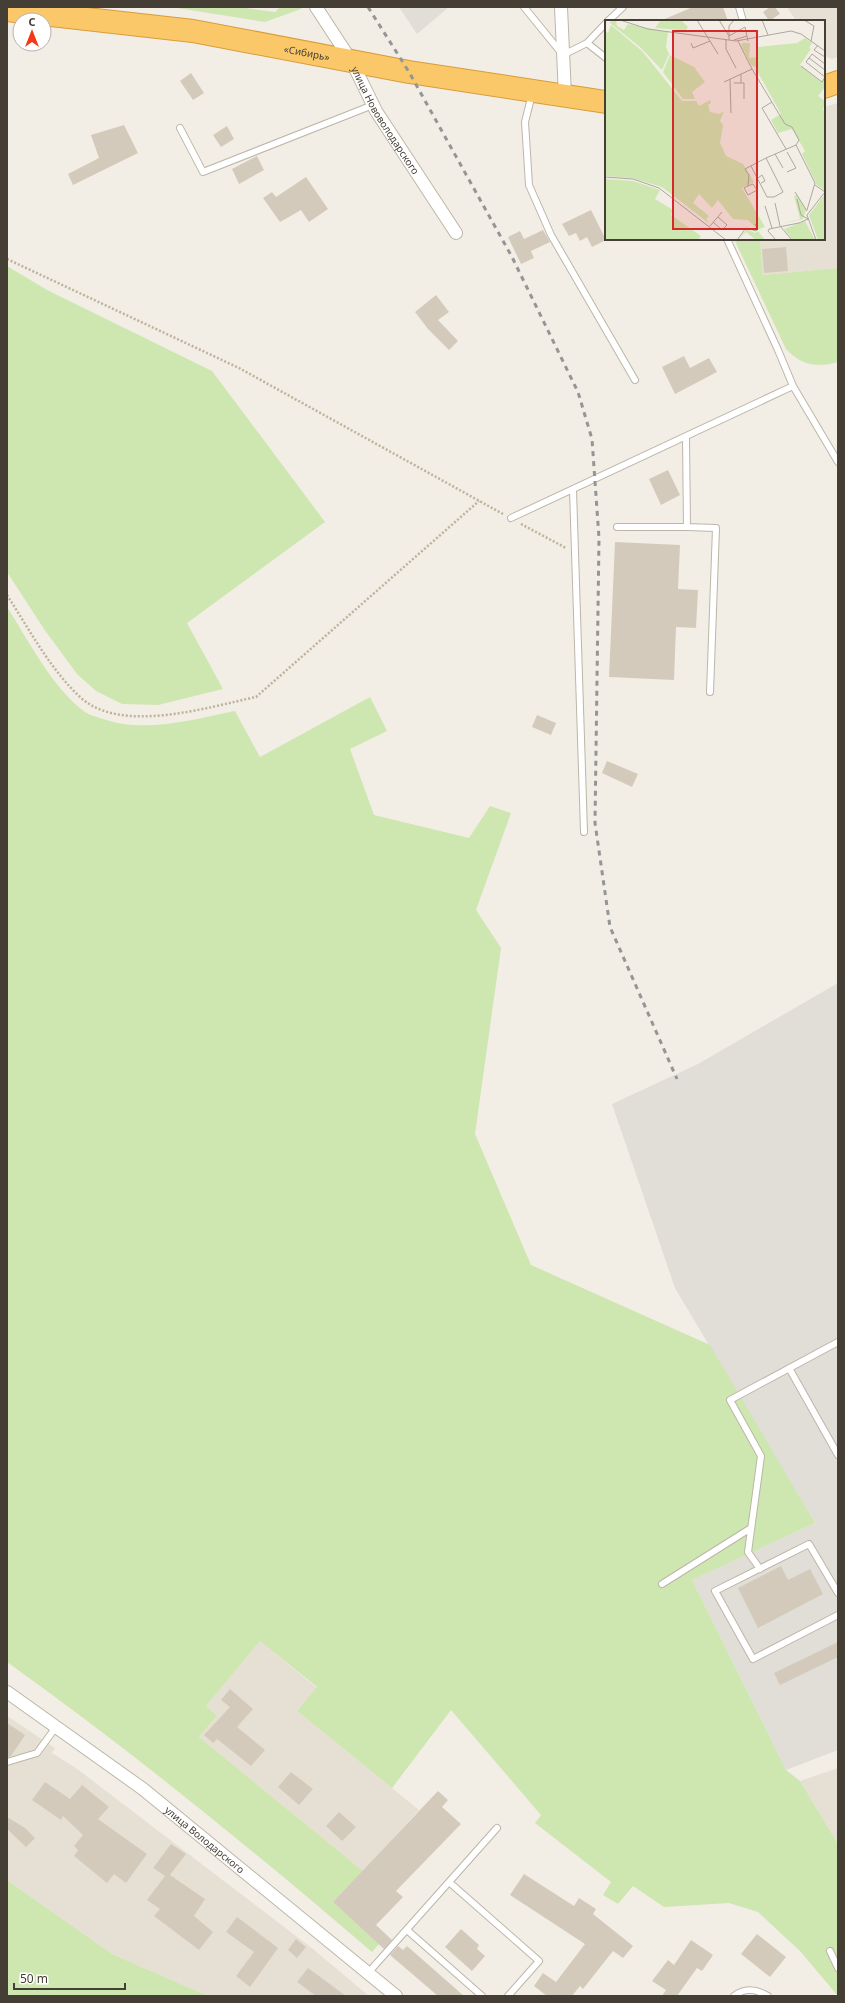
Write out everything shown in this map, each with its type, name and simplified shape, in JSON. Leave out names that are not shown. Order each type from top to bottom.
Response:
[{"type":"highway","name":"«Сибирь»","points":[[7,10],[193,31],[266,44],[352,62],[532,91],[605,101]]},
{"type":"highway","points":[[825,86],[838,82]]},
{"type":"street","name":"улица Нововолодарского","points":[[316,7],[352,62],[373,105],[456,233]]},
{"type":"street","points":[[561,7],[565,96]]},
{"type":"street","name":"улица Володарского","points":[[7,1692],[143,1789],[396,1996]]},
{"type":"lane","points":[[524,7],[563,55],[587,43],[605,24]]},
{"type":"lane","points":[[609,20],[623,7]]},
{"type":"lane","points":[[739,7],[743,20]]},
{"type":"lane","points":[[587,43],[605,57]]},
{"type":"lane","points":[[532,91],[525,122],[529,186],[551,235],[635,380]]},
{"type":"lane","points":[[180,128],[203,172],[373,105]]},
{"type":"lane","points":[[727,240],[793,386],[838,462]]},
{"type":"lane","points":[[511,518],[793,386]]},
{"type":"lane","points":[[686,437],[687,528]]},
{"type":"lane","points":[[573,490],[584,832]]},
{"type":"lane","points":[[617,527],[716,528],[710,692]]},
{"type":"lane","points":[[760,1569],[748,1552],[761,1456],[730,1400],[838,1342]]},
{"type":"lane","points":[[789,1368],[838,1455]]},
{"type":"lane","points":[[662,1584],[751,1528]]},
{"type":"lane","points":[[838,1593],[809,1544],[715,1591],[753,1659],[838,1615]]},
{"type":"lane","points":[[7,1762],[38,1752],[56,1727]]},
{"type":"lane","points":[[368,1973],[497,1828]]},
{"type":"lane","points":[[449,1882],[539,1961],[508,1996]]},
{"type":"lane","points":[[407,1930],[482,1996]]},
{"type":"lane","points":[[830,1951],[838,1968]]},
{"type":"lane","points":[[734,1996],[740,1991],[749,1989],[768,1996]]},
{"type":"path","points":[[7,259],[240,368],[574,553]]},
{"type":"path","points":[[7,595],[56,668],[80,697],[92,704],[118,714],[140,717],[161,716],[209,707],[256,697],[479,501]]},
{"type":"shaded area","points":[[399,7],[449,7],[417,34]]},
{"type":"shaded area","points":[[787,7],[838,7],[838,57],[832,59],[825,56],[825,20],[795,20]]},
{"type":"shaded area","points":[[838,103],[838,268],[763,275],[760,240],[825,240],[825,117],[827,116],[825,107]]},
{"type":"shaded area","points":[[838,983],[838,1750],[786,1770],[692,1580],[815,1523],[675,1288],[612,1104],[698,1064]]},
{"type":"shaded area","points":[[260,1641],[317,1688],[297,1711],[419,1810],[363,1871],[199,1737],[217,1716],[206,1706]]},
{"type":"shaded area","points":[[7,1716],[55,1748],[52,1753],[76,1768],[313,1949],[369,1996],[208,1996],[112,1954],[7,1880],[7,1833],[15,1822],[7,1817]]},
{"type":"shaded area","points":[[838,1768],[838,1844],[800,1781]]},
{"type":"green space","points":[[171,7],[238,7],[275,12],[280,7],[302,7],[301,9],[265,22]]},
{"type":"green space","points":[[734,240],[760,240],[763,275],[838,268],[838,362],[823,365],[809,364],[797,359],[786,349]]},
{"type":"green space","points":[[7,266],[47,290],[212,371],[325,522],[187,623],[223,689],[158,705],[122,704],[96,691],[77,674],[44,629],[7,572]]},
{"type":"green space","points":[[7,607],[52,677],[73,702],[90,715],[116,723],[150,725],[167,724],[235,711],[260,757],[370,697],[387,731],[350,749],[374,815],[469,838],[490,806],[511,813],[476,910],[501,948],[475,1134],[531,1265],[710,1345],[815,1523],[692,1580],[786,1770],[800,1781],[838,1844],[838,1996],[800,1951],[758,1912],[729,1903],[664,1907],[633,1886],[618,1904],[603,1895],[611,1882],[535,1823],[541,1815],[451,1710],[392,1788],[297,1711],[317,1687],[260,1641],[206,1706],[217,1716],[199,1737],[363,1871],[333,1902],[379,1944],[372,1952],[283,1877],[147,1767],[7,1662]]},
{"type":"green space","points":[[7,1880],[112,1954],[208,1996],[7,1996]]},
{"type":"building","points":[[693,7],[723,7],[728,20],[662,20]]},
{"type":"building","points":[[770,7],[775,7],[780,14],[768,20],[763,12]]},
{"type":"building","points":[[191,73],[204,93],[193,100],[180,81]]},
{"type":"building","points":[[124,125],[138,153],[73,185],[68,174],[99,158],[91,135]]},
{"type":"building","points":[[227,126],[234,139],[221,147],[213,135]]},
{"type":"building","points":[[257,156],[264,170],[239,184],[232,169]]},
{"type":"building","points":[[306,177],[328,209],[309,222],[301,210],[280,222],[263,198],[272,192],[276,197]]},
{"type":"building","points":[[591,210],[606,240],[592,247],[587,237],[580,241],[576,233],[569,236],[562,224]]},
{"type":"building","points":[[543,230],[550,242],[531,251],[534,258],[521,264],[508,237],[520,231],[524,239]]},
{"type":"building","points":[[786,247],[788,271],[764,273],[762,249]]},
{"type":"building","points":[[436,295],[449,312],[438,320],[458,341],[449,350],[428,329],[415,312]]},
{"type":"building","points":[[684,356],[690,368],[709,358],[717,372],[675,394],[662,367]]},
{"type":"building","points":[[668,470],[680,495],[661,505],[649,479]]},
{"type":"building","points":[[615,542],[680,545],[678,589],[698,590],[696,628],[676,627],[674,680],[609,677]]},
{"type":"building","points":[[537,715],[556,723],[551,735],[532,727]]},
{"type":"building","points":[[607,761],[638,774],[632,787],[602,773]]},
{"type":"building","points":[[781,1566],[788,1580],[810,1569],[823,1594],[758,1628],[738,1588]]},
{"type":"building","points":[[838,1642],[838,1657],[780,1685],[774,1673]]},
{"type":"building","points":[[230,1689],[253,1709],[237,1727],[265,1750],[251,1766],[217,1739],[213,1743],[204,1735],[230,1707],[221,1700]]},
{"type":"building","points":[[7,1723],[25,1735],[11,1756],[7,1757]]},
{"type":"building","points":[[291,1772],[313,1789],[299,1805],[278,1787]]},
{"type":"building","points":[[45,1782],[70,1799],[82,1785],[109,1807],[98,1819],[147,1854],[126,1883],[114,1874],[107,1883],[74,1856],[78,1850],[74,1846],[83,1835],[63,1816],[61,1820],[32,1800]]},
{"type":"building","points":[[438,1791],[448,1800],[442,1807],[461,1824],[396,1891],[403,1897],[376,1925],[392,1940],[384,1949],[333,1902]]},
{"type":"building","points":[[339,1812],[356,1827],[342,1841],[326,1826]]},
{"type":"building","points":[[7,1817],[25,1828],[35,1838],[26,1847],[7,1829]]},
{"type":"building","points":[[171,1844],[186,1854],[170,1875],[205,1899],[194,1916],[213,1932],[199,1950],[154,1916],[160,1909],[147,1900],[165,1876],[153,1868]]},
{"type":"building","points":[[524,1874],[574,1906],[579,1898],[596,1909],[593,1914],[633,1946],[623,1958],[613,1951],[583,1989],[580,1986],[572,1996],[547,1996],[534,1986],[543,1973],[556,1982],[585,1944],[510,1895]]},
{"type":"building","points":[[237,1917],[278,1948],[250,1987],[236,1976],[254,1952],[226,1932]]},
{"type":"building","points":[[461,1929],[479,1945],[477,1949],[485,1956],[472,1971],[445,1947]]},
{"type":"building","points":[[757,1934],[786,1957],[770,1977],[741,1954]]},
{"type":"building","points":[[296,1939],[306,1947],[297,1958],[288,1950]]},
{"type":"building","points":[[691,1940],[713,1955],[702,1971],[697,1968],[677,1996],[662,1996],[666,1990],[652,1981],[668,1960],[674,1965]]},
{"type":"building","points":[[398,1946],[403,1950],[407,1946],[464,1996],[438,1996],[390,1955]]},
{"type":"building","points":[[308,1968],[346,1996],[316,1996],[297,1982]]},
{"type":"railway","points":[[368,7],[409,72],[512,257],[578,392],[592,439],[599,538],[595,823],[610,927],[677,1079]]}]
